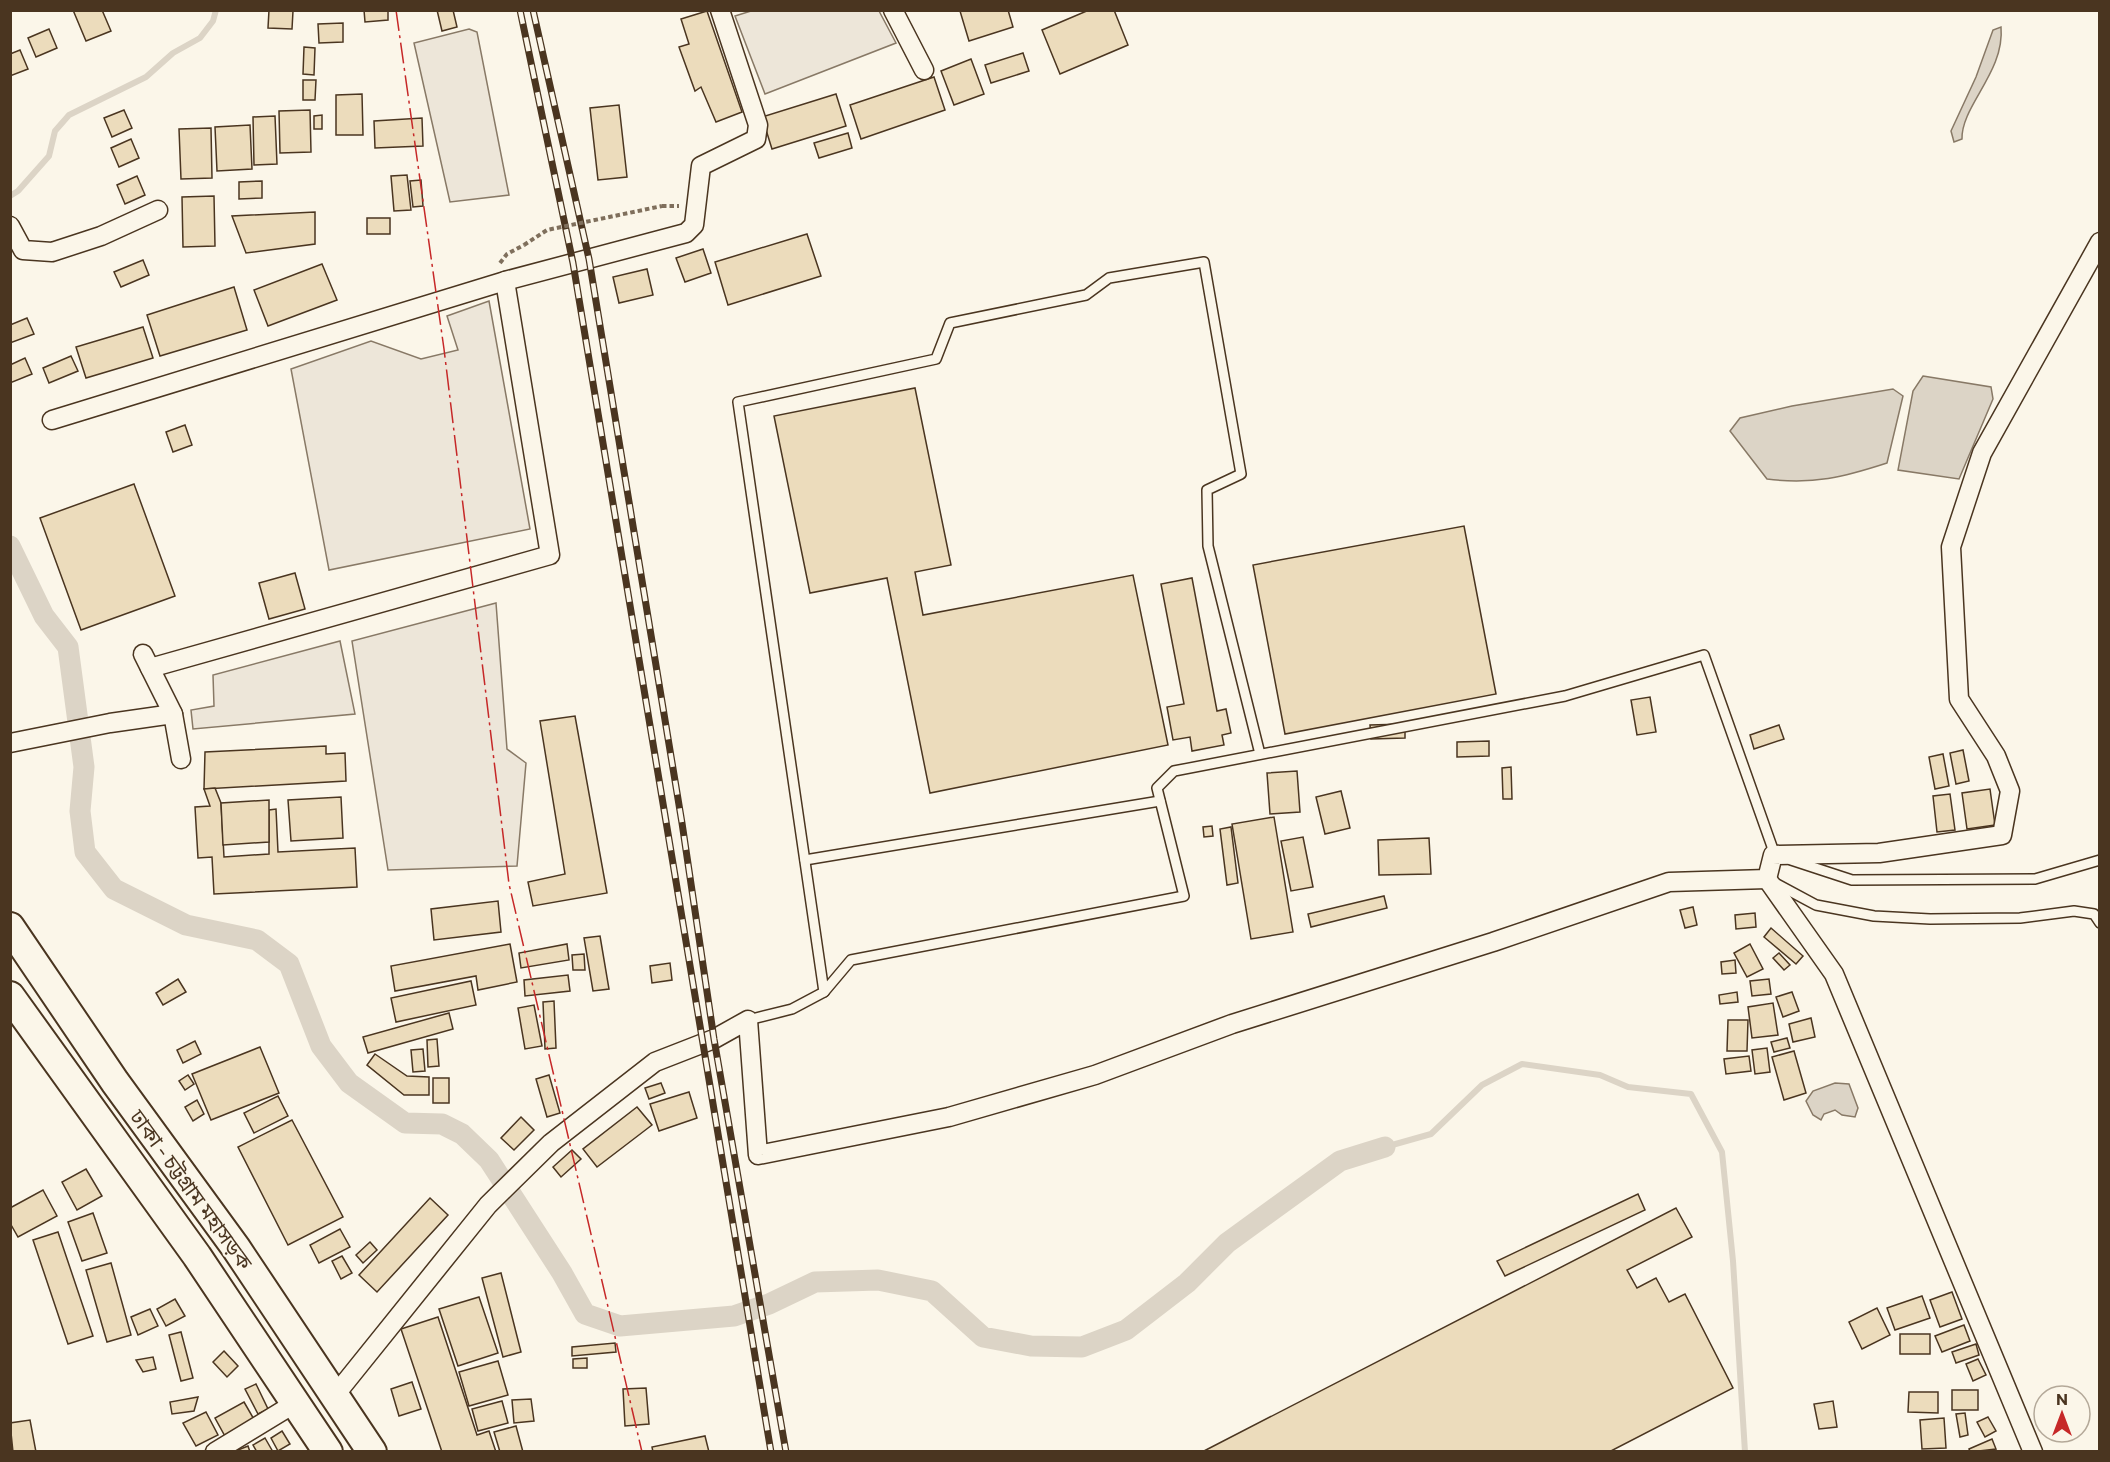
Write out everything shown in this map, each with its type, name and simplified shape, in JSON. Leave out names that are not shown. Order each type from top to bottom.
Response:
[{"type":"highway","name":"ঢাকা - চট্টগ্রাম মহাসড়ক","points":[[10,927],[115,1082],[336,1394],[372,1452]]},
{"type":"highway","name":"ঢাকা - চট্টগ্রাম মহাসড়ক","points":[[10,996],[196,1256],[297,1402],[328,1452]]},
{"type":"street","points":[[51,420],[504,281],[686,233],[694,225],[701,166],[756,139],[758,125],[720,10]]},
{"type":"street","points":[[893,10],[924,70]]},
{"type":"street","points":[[10,226],[22,250],[52,252],[101,236],[158,210]]},
{"type":"street","points":[[2033,1452],[1834,974],[1767,879],[1773,855],[1879,853],[2002,835],[2010,791],[1996,756],[1959,699],[1951,548],[1982,453],[2100,242]]},
{"type":"street","points":[[181,759],[173,714],[146,661],[550,555],[504,281]]},
{"type":"street","points":[[10,743],[110,723],[173,714]]},
{"type":"street","points":[[336,1394],[488,1205],[551,1143],[655,1062],[714,1039],[748,1020],[758,1155],[950,1117],[1095,1076],[1232,1024],[1493,942],[1669,882],[1767,879]]},
{"type":"street","points":[[214,1452],[297,1402]]},
{"type":"lane","points":[[824,992],[738,402],[936,359],[950,323],[1086,296],[1109,278],[1204,262],[1241,474],[1207,490],[1208,546],[1260,754]]},
{"type":"lane","points":[[748,1020],[792,1009],[824,992],[851,960],[1184,896],[1157,788],[1174,771],[1565,696],[1704,655],[1773,855],[1852,880],[2035,879],[2100,860]]},
{"type":"lane","points":[[805,860],[1160,801]]},
{"type":"lane","points":[[1767,879],[1816,905],[1874,916],[1930,919],[2020,918],[2074,911],[2094,914],[2100,922]]},
{"type":"path","points":[[524,245],[547,230],[662,206]]},
{"type":"shaded area","points":[[751,11],[879,11],[896,43],[765,94],[735,16]]},
{"type":"shaded area","points":[[2001,27],[2000,43],[1990,74],[1968,114],[1962,139],[1954,142],[1951,131],[1976,77],[1993,30]]},
{"type":"shaded area","points":[[469,29],[477,32],[509,195],[450,202],[414,43]]},
{"type":"shaded area","points":[[489,301],[530,529],[329,570],[291,369],[371,341],[421,359],[458,350],[447,316]]},
{"type":"shaded area","points":[[1923,376],[1991,387],[1993,399],[1959,479],[1898,470],[1913,391]]},
{"type":"shaded area","points":[[1893,389],[1903,396],[1887,463],[1857,472],[1828,479],[1784,481],[1767,479],[1730,431],[1740,418],[1792,406]]},
{"type":"shaded area","points":[[496,603],[507,749],[526,763],[517,866],[388,870],[352,641]]},
{"type":"shaded area","points":[[340,641],[355,714],[193,729],[191,710],[214,706],[213,675]]},
{"type":"shaded area","points":[[1835,1083],[1849,1084],[1858,1108],[1855,1117],[1842,1115],[1835,1110],[1824,1114],[1821,1120],[1813,1115],[1806,1101],[1813,1091]]},
{"type":"building","points":[[73,10],[102,10],[111,31],[86,41]]},
{"type":"building","points":[[269,10],[293,11],[292,29],[268,28]]},
{"type":"building","points":[[364,10],[388,10],[388,20],[365,22]]},
{"type":"building","points":[[437,10],[453,10],[457,27],[442,31]]},
{"type":"building","points":[[1008,10],[1013,27],[969,41],[960,11]]},
{"type":"building","points":[[1089,10],[1114,10],[1128,45],[1060,74],[1042,30]]},
{"type":"building","points":[[707,11],[742,112],[716,122],[701,87],[695,91],[679,47],[689,44],[681,19]]},
{"type":"building","points":[[343,23],[343,42],[319,43],[318,24]]},
{"type":"building","points":[[49,29],[57,48],[36,57],[28,38]]},
{"type":"building","points":[[304,47],[315,48],[314,75],[303,74]]},
{"type":"building","points":[[20,50],[28,69],[10,76],[10,54]]},
{"type":"building","points":[[1023,53],[1029,71],[991,83],[985,65]]},
{"type":"building","points":[[971,59],[984,94],[954,105],[941,71]]},
{"type":"building","points":[[934,77],[945,110],[861,139],[850,105]]},
{"type":"building","points":[[303,80],[316,80],[315,100],[303,100]]},
{"type":"building","points":[[362,94],[363,135],[336,135],[336,95]]},
{"type":"building","points":[[836,94],[846,126],[772,149],[762,117]]},
{"type":"building","points":[[619,105],[627,177],[598,180],[590,108]]},
{"type":"building","points":[[124,110],[132,128],[112,137],[104,118]]},
{"type":"building","points":[[310,110],[311,152],[280,153],[279,111]]},
{"type":"building","points":[[322,115],[322,129],[314,129],[314,116]]},
{"type":"building","points":[[275,116],[277,164],[254,165],[253,117]]},
{"type":"building","points":[[422,118],[423,146],[375,148],[374,121]]},
{"type":"building","points":[[250,125],[252,169],[217,171],[215,127]]},
{"type":"building","points":[[211,128],[212,178],[181,179],[179,129]]},
{"type":"building","points":[[848,133],[852,148],[819,158],[814,143]]},
{"type":"building","points":[[131,139],[139,158],[119,167],[111,148]]},
{"type":"building","points":[[407,175],[411,210],[394,211],[391,176]]},
{"type":"building","points":[[137,176],[145,195],[125,204],[117,185]]},
{"type":"building","points":[[421,180],[423,206],[413,207],[410,181]]},
{"type":"building","points":[[262,181],[262,198],[239,199],[239,182]]},
{"type":"building","points":[[214,196],[215,246],[183,247],[182,197]]},
{"type":"building","points":[[315,212],[315,244],[246,253],[232,216]]},
{"type":"building","points":[[367,218],[390,218],[390,234],[367,234]]},
{"type":"building","points":[[807,234],[821,276],[728,305],[715,262]]},
{"type":"building","points":[[703,249],[711,273],[685,282],[676,258]]},
{"type":"building","points":[[143,260],[149,275],[121,287],[114,272]]},
{"type":"building","points":[[322,264],[337,300],[268,326],[254,290]]},
{"type":"building","points":[[647,269],[653,295],[619,303],[613,277]]},
{"type":"building","points":[[234,287],[247,330],[160,356],[147,315]]},
{"type":"building","points":[[27,318],[34,334],[10,343],[10,325]]},
{"type":"building","points":[[143,327],[153,358],[86,378],[76,347]]},
{"type":"building","points":[[71,356],[78,371],[49,383],[43,368]]},
{"type":"building","points":[[25,358],[32,374],[10,383],[10,365]]},
{"type":"building","points":[[915,388],[951,565],[915,572],[923,615],[1133,575],[1168,745],[930,793],[887,578],[810,593],[774,416]]},
{"type":"building","points":[[185,425],[192,445],[173,452],[166,432]]},
{"type":"building","points":[[134,484],[175,596],[81,630],[40,518]]},
{"type":"building","points":[[1464,526],[1496,694],[1285,734],[1253,565]]},
{"type":"building","points":[[295,573],[305,609],[269,619],[259,583]]},
{"type":"building","points":[[1192,578],[1217,711],[1226,709],[1231,733],[1222,735],[1224,745],[1192,751],[1190,737],[1173,740],[1167,707],[1184,704],[1161,584]]},
{"type":"building","points":[[1650,697],[1656,732],[1637,735],[1631,700]]},
{"type":"building","points":[[575,716],[607,893],[533,906],[528,882],[565,874],[540,721]]},
{"type":"building","points":[[1405,724],[1405,738],[1371,739],[1370,725]]},
{"type":"building","points":[[1779,725],[1784,739],[1754,749],[1750,735]]},
{"type":"building","points":[[1489,741],[1489,756],[1457,757],[1457,742]]},
{"type":"building","points":[[326,746],[326,754],[345,753],[346,781],[204,789],[205,752]]},
{"type":"building","points":[[1963,750],[1969,781],[1956,784],[1950,753]]},
{"type":"building","points":[[1943,754],[1949,786],[1935,789],[1929,757]]},
{"type":"building","points":[[1511,767],[1512,799],[1503,799],[1502,768]]},
{"type":"building","points":[[1297,771],[1300,812],[1270,814],[1267,773]]},
{"type":"building","points":[[215,788],[221,803],[224,857],[269,854],[269,810],[276,809],[278,852],[355,848],[357,887],[214,894],[212,857],[198,858],[195,807],[210,806],[204,789]]},
{"type":"building","points":[[1990,789],[1995,825],[1967,829],[1962,793]]},
{"type":"building","points":[[1341,791],[1350,828],[1325,834],[1316,797]]},
{"type":"building","points":[[1950,794],[1955,830],[1937,832],[1933,796]]},
{"type":"building","points":[[341,797],[343,838],[291,841],[288,800]]},
{"type":"building","points":[[269,800],[269,842],[223,845],[221,803]]},
{"type":"building","points":[[1274,817],[1293,932],[1251,939],[1232,824]]},
{"type":"building","points":[[1212,826],[1213,836],[1204,837],[1203,827]]},
{"type":"building","points":[[1231,827],[1238,883],[1227,885],[1220,829]]},
{"type":"building","points":[[1303,837],[1313,887],[1291,891],[1281,841]]},
{"type":"building","points":[[1429,838],[1431,874],[1379,875],[1378,840]]},
{"type":"building","points":[[1384,896],[1387,908],[1311,927],[1308,914]]},
{"type":"building","points":[[498,901],[501,932],[434,940],[431,909]]},
{"type":"building","points":[[1693,907],[1697,925],[1685,928],[1680,910]]},
{"type":"building","points":[[1755,913],[1756,927],[1736,929],[1735,915]]},
{"type":"building","points":[[1771,928],[1803,956],[1796,964],[1764,937]]},
{"type":"building","points":[[600,936],[609,989],[593,991],[584,938]]},
{"type":"building","points":[[510,944],[517,982],[478,990],[476,976],[395,991],[391,966]]},
{"type":"building","points":[[567,944],[569,960],[521,968],[519,953]]},
{"type":"building","points":[[1750,944],[1763,969],[1747,977],[1734,953]]},
{"type":"building","points":[[1779,953],[1790,965],[1784,970],[1773,958]]},
{"type":"building","points":[[584,954],[585,970],[573,970],[572,955]]},
{"type":"building","points":[[1735,960],[1736,973],[1722,974],[1721,962]]},
{"type":"building","points":[[670,963],[672,980],[652,983],[650,966]]},
{"type":"building","points":[[568,975],[570,991],[525,996],[524,980]]},
{"type":"building","points":[[178,979],[186,992],[163,1005],[156,993]]},
{"type":"building","points":[[1769,979],[1771,994],[1752,996],[1750,981]]},
{"type":"building","points":[[471,981],[476,1005],[396,1022],[391,998]]},
{"type":"building","points":[[1737,992],[1738,1002],[1720,1004],[1719,995]]},
{"type":"building","points":[[1792,992],[1799,1011],[1783,1017],[1776,997]]},
{"type":"building","points":[[554,1001],[556,1048],[545,1049],[543,1002]]},
{"type":"building","points":[[1773,1003],[1778,1035],[1752,1038],[1748,1007]]},
{"type":"building","points":[[534,1005],[542,1046],[525,1049],[518,1008]]},
{"type":"building","points":[[449,1013],[453,1029],[368,1053],[363,1037]]},
{"type":"building","points":[[1811,1018],[1815,1037],[1793,1042],[1789,1024]]},
{"type":"building","points":[[1728,1020],[1748,1020],[1747,1051],[1727,1051]]},
{"type":"building","points":[[1787,1038],[1790,1048],[1774,1052],[1771,1042]]},
{"type":"building","points":[[437,1039],[439,1066],[428,1067],[427,1040]]},
{"type":"building","points":[[195,1041],[201,1054],[183,1063],[177,1050]]},
{"type":"building","points":[[260,1047],[279,1093],[211,1120],[192,1074]]},
{"type":"building","points":[[1767,1048],[1770,1072],[1755,1074],[1752,1050]]},
{"type":"building","points":[[423,1049],[425,1071],[413,1072],[411,1050]]},
{"type":"building","points":[[1794,1051],[1806,1093],[1784,1100],[1772,1057]]},
{"type":"building","points":[[375,1054],[407,1076],[429,1077],[429,1095],[404,1095],[367,1065]]},
{"type":"building","points":[[1749,1056],[1751,1071],[1726,1074],[1724,1059]]},
{"type":"building","points":[[188,1075],[194,1084],[185,1090],[179,1081]]},
{"type":"building","points":[[549,1075],[560,1113],[547,1117],[536,1079]]},
{"type":"building","points":[[433,1078],[449,1078],[449,1103],[433,1103]]},
{"type":"building","points":[[661,1083],[665,1093],[649,1099],[645,1088]]},
{"type":"building","points":[[689,1092],[697,1118],[659,1131],[650,1104]]},
{"type":"building","points":[[278,1096],[288,1116],[254,1133],[244,1113]]},
{"type":"building","points":[[197,1100],[204,1114],[193,1121],[185,1107]]},
{"type":"building","points":[[637,1107],[652,1125],[597,1167],[583,1149]]},
{"type":"building","points":[[521,1117],[534,1130],[514,1150],[501,1138]]},
{"type":"building","points":[[292,1120],[343,1217],[288,1245],[238,1147]]},
{"type":"building","points":[[572,1150],[581,1159],[561,1177],[553,1167]]},
{"type":"building","points":[[86,1169],[102,1196],[77,1210],[62,1182]]},
{"type":"building","points":[[43,1190],[57,1216],[18,1237],[10,1223],[10,1208]]},
{"type":"building","points":[[1638,1194],[1645,1210],[1505,1276],[1497,1261]]},
{"type":"building","points":[[430,1198],[448,1215],[377,1292],[359,1275]]},
{"type":"building","points":[[1676,1208],[1692,1237],[1627,1270],[1637,1288],[1656,1278],[1669,1302],[1685,1294],[1733,1388],[1609,1452],[1202,1452]]},
{"type":"building","points":[[93,1213],[107,1253],[82,1261],[68,1222]]},
{"type":"building","points":[[340,1229],[350,1247],[319,1263],[310,1245]]},
{"type":"building","points":[[58,1232],[93,1336],[68,1344],[33,1240]]},
{"type":"building","points":[[370,1242],[377,1250],[363,1263],[356,1255]]},
{"type":"building","points":[[342,1256],[352,1273],[341,1279],[332,1261]]},
{"type":"building","points":[[111,1263],[131,1335],[107,1342],[86,1270]]},
{"type":"building","points":[[501,1273],[521,1352],[503,1357],[482,1278]]},
{"type":"building","points":[[1952,1292],[1962,1319],[1940,1327],[1930,1300]]},
{"type":"building","points":[[1922,1296],[1930,1318],[1895,1330],[1887,1308]]},
{"type":"building","points":[[479,1297],[498,1353],[458,1366],[439,1309]]},
{"type":"building","points":[[175,1299],[185,1316],[166,1326],[157,1309]]},
{"type":"building","points":[[1877,1308],[1890,1335],[1862,1349],[1849,1322]]},
{"type":"building","points":[[150,1309],[158,1326],[138,1335],[131,1317]]},
{"type":"building","points":[[438,1317],[477,1435],[489,1431],[496,1452],[442,1452],[401,1329]]},
{"type":"building","points":[[1964,1325],[1970,1341],[1942,1352],[1935,1336]]},
{"type":"building","points":[[181,1332],[193,1378],[181,1381],[169,1335]]},
{"type":"building","points":[[1900,1334],[1930,1334],[1930,1354],[1900,1354]]},
{"type":"building","points":[[615,1343],[616,1352],[572,1356],[572,1347]]},
{"type":"building","points":[[1976,1344],[1979,1355],[1956,1363],[1952,1352]]},
{"type":"building","points":[[224,1351],[238,1366],[227,1377],[213,1362]]},
{"type":"building","points":[[153,1357],[156,1369],[143,1372],[136,1360]]},
{"type":"building","points":[[587,1358],[587,1368],[573,1368],[573,1359]]},
{"type":"building","points":[[1978,1359],[1986,1375],[1973,1381],[1966,1364]]},
{"type":"building","points":[[498,1361],[508,1395],[469,1406],[459,1372]]},
{"type":"building","points":[[412,1382],[421,1409],[399,1416],[391,1389]]},
{"type":"building","points":[[256,1384],[268,1409],[258,1414],[245,1389]]},
{"type":"building","points":[[646,1388],[649,1424],[625,1426],[623,1389]]},
{"type":"building","points":[[1952,1390],[1978,1390],[1978,1410],[1952,1410]]},
{"type":"building","points":[[1909,1392],[1938,1392],[1938,1413],[1908,1412]]},
{"type":"building","points":[[198,1397],[194,1411],[172,1414],[170,1402]]},
{"type":"building","points":[[531,1399],[534,1421],[514,1423],[512,1400]]},
{"type":"building","points":[[502,1401],[508,1423],[478,1431],[472,1409]]},
{"type":"building","points":[[1833,1401],[1837,1427],[1819,1429],[1814,1404]]},
{"type":"building","points":[[244,1402],[255,1421],[226,1438],[215,1418]]},
{"type":"building","points":[[206,1412],[218,1435],[196,1446],[183,1423]]},
{"type":"building","points":[[1965,1413],[1968,1435],[1960,1437],[1956,1414]]},
{"type":"building","points":[[1988,1417],[1996,1431],[1985,1437],[1977,1422]]},
{"type":"building","points":[[1944,1418],[1946,1448],[1922,1449],[1920,1420]]},
{"type":"building","points":[[30,1420],[36,1452],[13,1452],[10,1423]]},
{"type":"building","points":[[516,1426],[523,1452],[500,1452],[494,1432]]},
{"type":"building","points":[[282,1431],[290,1444],[278,1451],[271,1438]]},
{"type":"building","points":[[705,1436],[709,1452],[653,1452],[652,1447]]},
{"type":"building","points":[[265,1438],[273,1452],[257,1452],[253,1445]]},
{"type":"building","points":[[1992,1439],[1996,1449],[1970,1452],[1969,1449]]},
{"type":"building","points":[[248,1446],[250,1452],[233,1452]]},
{"type":"waterway","points":[[10,196],[18,191],[49,156],[55,131],[69,115],[146,77],[173,53],[200,38],[213,21],[216,10]]},
{"type":"waterway","points":[[10,546],[44,616],[68,647],[84,767],[80,811],[85,852],[114,889],[186,925],[257,940],[289,964],[321,1046],[349,1083],[405,1123],[442,1124],[462,1134],[489,1160],[562,1273],[585,1314],[620,1326],[734,1316],[769,1304],[815,1282],[878,1280],[932,1291],[983,1337],[1031,1346],[1082,1347],[1126,1330],[1187,1283],[1227,1243],[1340,1161],[1385,1147]]},
{"type":"waterway","points":[[1385,1147],[1431,1134],[1482,1085],[1522,1064],[1600,1075],[1628,1087],[1691,1094],[1722,1152],[1733,1261],[1745,1452]]},
{"type":"railway","points":[[520,10],[573,263],[771,1452]]},
{"type":"railway","points":[[533,10],[589,259],[682,823],[714,1039],[786,1452]]},
{"type":"power","points":[[396,10],[444,349],[509,884],[642,1452]]}]
